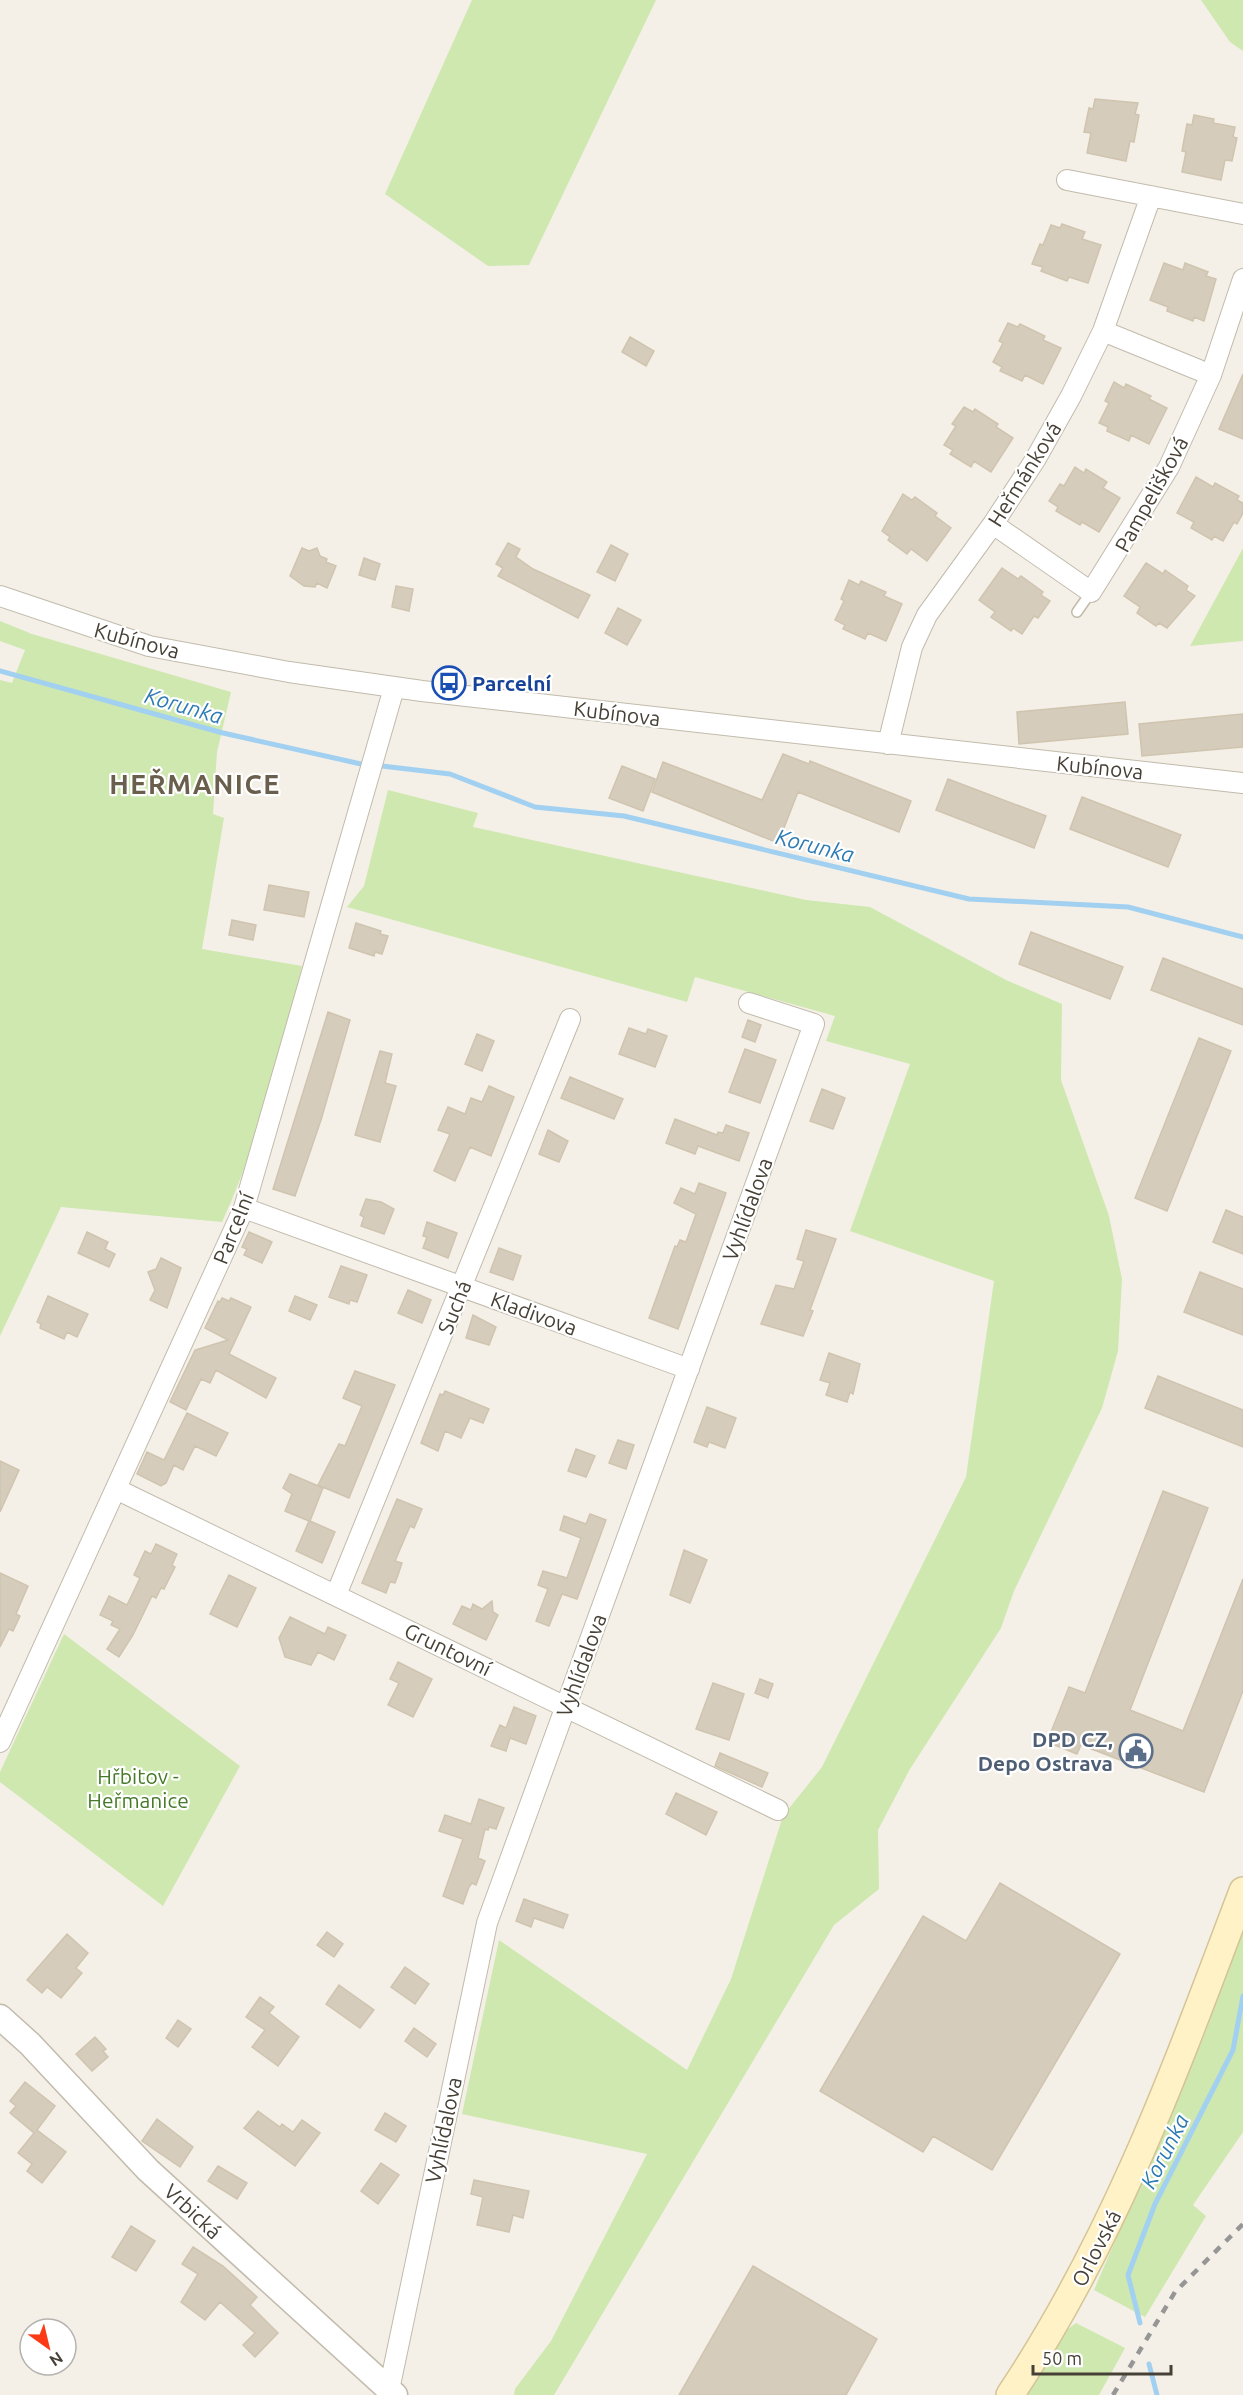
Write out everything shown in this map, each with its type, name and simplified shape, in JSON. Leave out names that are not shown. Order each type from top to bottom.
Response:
[{"type":"main road","name":"Orlovská","points":[[1010,2395],[1067,2304],[1131,2176],[1243,1891]]},
{"type":"street","points":[[1066,180],[1243,214]]},
{"type":"street","name":"Heřmánková","points":[[888,744],[912,647],[927,615],[993,524],[1040,451],[1103,331],[1151,196]]},
{"type":"street","name":"Pampelišková","points":[[1091,592],[1169,467],[1211,375],[1243,279]]},
{"type":"street","points":[[1103,331],[1211,375]]},
{"type":"street","points":[[993,524],[1091,592]]},
{"type":"street","name":"Kubínova","points":[[0,596],[149,646],[289,672],[394,688],[1243,783]]},
{"type":"street","name":"Parcelní","points":[[0,1742],[244,1208],[394,688]]},
{"type":"street","name":"Vyhlídalova","points":[[392,2392],[487,1923],[814,1024],[749,1003]]},
{"type":"street","name":"Suchá","points":[[336,1595],[570,1019]]},
{"type":"street","name":"Kladivova","points":[[244,1208],[689,1369]]},
{"type":"street","name":"Gruntovní","points":[[116,1489],[778,1810]]},
{"type":"street","name":"Vrbická","points":[[0,2017],[30,2044],[148,2170],[392,2392]]},
{"type":"lane","points":[[1077,612],[1091,592]]},
{"type":"green space","points":[[472,0],[656,0],[529,265],[488,266],[385,194]]},
{"type":"green space","points":[[1201,0],[1243,0],[1243,51],[1230,42]]},
{"type":"green space","points":[[1243,548],[1243,641],[1190,646]]},
{"type":"green space","points":[[0,621],[32,634],[231,692],[217,752],[213,814],[224,818],[202,949],[302,966],[258,1128],[222,1222],[61,1207],[0,1336],[0,680],[12,683],[25,650],[0,641]]},
{"type":"green space","points":[[388,790],[478,813],[473,827],[806,900],[870,907],[1006,980],[1062,1004],[1061,1080],[1109,1216],[1122,1279],[1118,1351],[1102,1408],[1014,1591],[1001,1628],[910,1769],[878,1830],[879,1889],[834,1925],[554,2395],[514,2395],[515,2389],[551,2341],[647,2154],[462,2114],[499,1940],[687,2070],[731,1979],[783,1816],[822,1767],[966,1477],[994,1281],[850,1231],[910,1064],[826,1041],[835,1016],[695,977],[687,1002],[347,907],[364,886]]},
{"type":"green space","name":"Hřbitov - Heřmanice","points":[[64,1634],[240,1766],[163,1906],[0,1782],[0,1772]]},
{"type":"green space","points":[[1243,1924],[1243,2132],[1193,2205],[1206,2216],[1145,2317],[1094,2290],[1205,2033]]},
{"type":"green space","points":[[1076,2323],[1125,2348],[1099,2395],[1024,2395],[1064,2332]]},
{"type":"building","points":[[1095,99],[1138,103],[1135,114],[1139,115],[1134,142],[1130,141],[1126,161],[1087,153],[1091,133],[1084,132],[1089,108],[1093,109]]},
{"type":"building","points":[[1194,115],[1214,119],[1213,123],[1235,127],[1233,137],[1237,138],[1232,161],[1225,160],[1221,180],[1182,172],[1186,152],[1182,151],[1187,124],[1192,125]]},
{"type":"building","points":[[1062,224],[1085,232],[1082,239],[1101,245],[1088,283],[1069,277],[1067,281],[1041,271],[1043,267],[1032,264],[1051,225],[1060,228]]},
{"type":"building","points":[[1164,263],[1183,270],[1185,263],[1208,272],[1206,276],[1216,279],[1204,321],[1194,317],[1193,321],[1167,311],[1168,307],[1150,300]]},
{"type":"building","points":[[1008,323],[1018,327],[1020,324],[1045,336],[1043,340],[1061,348],[1043,384],[1025,375],[1022,381],[1000,371],[1002,367],[993,362],[1003,343],[999,341]]},
{"type":"building","points":[[630,337],[654,351],[646,366],[622,352]]},
{"type":"building","points":[[1243,374],[1243,439],[1219,429]]},
{"type":"building","points":[[1114,382],[1124,388],[1126,384],[1151,396],[1149,399],[1167,408],[1149,444],[1131,435],[1129,441],[1107,431],[1108,427],[1099,423],[1109,403],[1105,401]]},
{"type":"building","points":[[964,407],[973,412],[975,409],[998,424],[996,427],[1013,438],[991,472],[974,461],[971,467],[950,454],[953,450],[944,445],[956,426],[952,424]]},
{"type":"building","points":[[1075,467],[1084,473],[1086,469],[1107,482],[1103,488],[1120,498],[1099,532],[1082,522],[1080,525],[1056,511],[1058,507],[1049,501],[1060,484],[1064,486]]},
{"type":"building","points":[[1196,477],[1213,487],[1215,483],[1239,496],[1237,500],[1243,503],[1243,513],[1237,524],[1234,522],[1223,541],[1214,536],[1212,540],[1191,528],[1194,522],[1177,513]]},
{"type":"building","points":[[903,494],[912,500],[915,497],[937,513],[935,516],[951,528],[927,561],[911,549],[907,554],[888,540],[890,537],[882,531]]},
{"type":"building","points":[[508,543],[520,549],[516,557],[533,569],[590,595],[578,618],[498,576],[503,568],[496,564]]},
{"type":"building","points":[[611,545],[628,554],[615,581],[597,572]]},
{"type":"building","points":[[302,548],[309,551],[317,548],[320,556],[327,559],[326,562],[336,566],[327,588],[317,583],[315,587],[304,586],[290,576]]},
{"type":"building","points":[[364,558],[380,564],[375,580],[359,575]]},
{"type":"building","points":[[1146,563],[1163,574],[1165,570],[1188,586],[1186,590],[1195,596],[1167,628],[1159,623],[1156,626],[1137,613],[1140,607],[1124,596]]},
{"type":"building","points":[[1002,568],[1018,579],[1021,576],[1043,592],[1041,595],[1050,601],[1038,618],[1034,616],[1022,634],[1013,628],[1011,631],[991,617],[995,612],[979,600]]},
{"type":"building","points":[[849,580],[859,585],[861,581],[886,592],[884,596],[902,604],[886,641],[868,633],[865,639],[843,629],[845,625],[835,620],[844,601],[841,599]]},
{"type":"building","points":[[396,586],[413,589],[409,611],[392,607]]},
{"type":"building","points":[[618,608],[641,620],[627,645],[605,633]]},
{"type":"building","points":[[1125,702],[1128,734],[1019,744],[1017,712]]},
{"type":"building","points":[[1243,714],[1243,747],[1142,756],[1139,724]]},
{"type":"building","points":[[783,754],[809,764],[810,761],[911,801],[899,832],[798,792],[778,843],[652,792],[663,762],[762,800]]},
{"type":"building","points":[[622,766],[655,779],[643,811],[609,798]]},
{"type":"building","points":[[948,779],[1046,816],[1034,848],[936,810]]},
{"type":"building","points":[[1082,797],[1181,835],[1168,867],[1070,829]]},
{"type":"building","points":[[269,885],[309,892],[304,917],[264,910]]},
{"type":"building","points":[[232,920],[256,925],[253,940],[229,935]]},
{"type":"building","points":[[356,923],[381,931],[380,934],[388,936],[382,954],[375,952],[374,956],[349,948]]},
{"type":"building","points":[[1031,932],[1123,967],[1110,999],[1019,964]]},
{"type":"building","points":[[1163,958],[1243,989],[1243,1025],[1151,990]]},
{"type":"building","points":[[328,1012],[350,1020],[321,1120],[295,1196],[273,1189]]},
{"type":"building","points":[[748,1020],[761,1025],[755,1042],[742,1037]]},
{"type":"building","points":[[629,1028],[646,1034],[648,1029],[667,1036],[655,1067],[619,1054]]},
{"type":"building","points":[[477,1034],[494,1041],[482,1071],[465,1064]]},
{"type":"building","points":[[1199,1038],[1231,1051],[1167,1211],[1135,1198]]},
{"type":"building","points":[[745,1049],[776,1060],[760,1103],[729,1092]]},
{"type":"building","points":[[380,1051],[392,1054],[385,1083],[396,1086],[380,1142],[355,1135]]},
{"type":"building","points":[[570,1077],[623,1099],[614,1119],[561,1098]]},
{"type":"building","points":[[489,1086],[514,1097],[491,1156],[470,1147],[455,1181],[434,1171],[450,1134],[438,1130],[448,1107],[465,1114],[471,1098],[482,1102]]},
{"type":"building","points":[[822,1089],[845,1098],[833,1129],[810,1121]]},
{"type":"building","points":[[675,1119],[717,1135],[718,1132],[723,1133],[726,1125],[749,1133],[739,1161],[698,1146],[695,1154],[666,1143]]},
{"type":"building","points":[[548,1130],[568,1141],[559,1162],[539,1154]]},
{"type":"building","points":[[699,1183],[726,1193],[678,1329],[649,1318],[675,1246],[677,1247],[680,1240],[686,1242],[696,1214],[674,1203],[681,1188],[695,1194]]},
{"type":"building","points":[[366,1199],[381,1202],[394,1209],[384,1234],[361,1226],[364,1217],[360,1215]]},
{"type":"building","points":[[1226,1210],[1243,1217],[1243,1254],[1213,1242]]},
{"type":"building","points":[[427,1222],[457,1233],[448,1258],[423,1248],[427,1237],[423,1236]]},
{"type":"building","points":[[806,1230],[836,1239],[803,1336],[761,1324],[776,1285],[794,1289],[804,1261],[797,1259]]},
{"type":"building","points":[[87,1232],[108,1242],[105,1249],[115,1254],[109,1267],[78,1253]]},
{"type":"building","points":[[249,1232],[272,1242],[262,1263],[244,1255],[247,1249],[242,1247]]},
{"type":"building","points":[[499,1248],[521,1256],[513,1280],[490,1272]]},
{"type":"building","points":[[161,1258],[181,1268],[167,1308],[150,1300],[155,1290],[148,1272],[156,1269]]},
{"type":"building","points":[[341,1266],[367,1275],[357,1302],[350,1300],[349,1304],[329,1297]]},
{"type":"building","points":[[1200,1272],[1243,1289],[1243,1335],[1184,1312]]},
{"type":"building","points":[[408,1290],[431,1300],[422,1323],[398,1313]]},
{"type":"building","points":[[48,1296],[88,1314],[77,1337],[67,1332],[64,1339],[40,1328],[41,1324],[37,1322]]},
{"type":"building","points":[[295,1296],[317,1305],[310,1320],[289,1311]]},
{"type":"building","points":[[222,1298],[229,1301],[231,1298],[251,1307],[229,1354],[276,1378],[266,1398],[216,1370],[210,1383],[201,1379],[186,1410],[170,1402],[195,1350],[228,1340],[205,1328],[218,1301],[220,1302]]},
{"type":"building","points":[[473,1315],[496,1327],[489,1345],[466,1338]]},
{"type":"building","points":[[829,1353],[860,1364],[853,1394],[850,1392],[847,1402],[826,1395],[830,1383],[820,1380]]},
{"type":"building","points":[[355,1371],[395,1385],[349,1498],[318,1485],[339,1444],[345,1446],[362,1406],[343,1398]]},
{"type":"building","points":[[1158,1376],[1243,1410],[1243,1447],[1145,1408]]},
{"type":"building","points":[[445,1391],[489,1409],[483,1423],[470,1418],[461,1438],[445,1431],[438,1451],[421,1443],[440,1394],[443,1395]]},
{"type":"building","points":[[707,1407],[736,1418],[725,1448],[709,1442],[707,1447],[694,1442]]},
{"type":"building","points":[[187,1413],[228,1433],[216,1456],[195,1446],[183,1470],[174,1465],[166,1483],[161,1486],[137,1474],[147,1452],[164,1460]]},
{"type":"building","points":[[618,1440],[634,1445],[626,1469],[609,1463]]},
{"type":"building","points":[[576,1449],[595,1456],[586,1477],[568,1471]]},
{"type":"building","points":[[0,1461],[19,1470],[0,1512]]},
{"type":"building","points":[[290,1474],[323,1488],[310,1521],[335,1532],[322,1563],[296,1551],[309,1521],[285,1511],[292,1494],[283,1488]]},
{"type":"building","points":[[1163,1491],[1208,1508],[1130,1710],[1183,1731],[1243,1579],[1243,1691],[1204,1792],[1081,1745],[1077,1754],[1047,1742],[1069,1687],[1085,1693]]},
{"type":"building","points":[[397,1499],[422,1509],[414,1528],[410,1526],[395,1561],[402,1563],[395,1583],[390,1582],[386,1593],[362,1583]]},
{"type":"building","points":[[590,1514],[606,1520],[577,1599],[562,1594],[549,1626],[536,1621],[548,1589],[538,1585],[543,1571],[567,1578],[581,1538],[560,1530],[564,1516],[586,1524]]},
{"type":"building","points":[[156,1544],[177,1554],[172,1565],[175,1567],[164,1589],[161,1588],[156,1598],[152,1596],[133,1635],[119,1657],[107,1649],[120,1629],[111,1625],[113,1621],[100,1615],[109,1596],[127,1605],[140,1578],[134,1575],[145,1551],[151,1554]]},
{"type":"building","points":[[684,1550],[707,1560],[690,1603],[670,1595]]},
{"type":"building","points":[[0,1573],[28,1586],[16,1614],[20,1616],[13,1631],[9,1629],[0,1647]]},
{"type":"building","points":[[229,1575],[256,1588],[237,1627],[210,1614]]},
{"type":"building","points":[[492,1601],[493,1612],[498,1615],[486,1640],[453,1624],[462,1606],[471,1610],[473,1604],[482,1609]]},
{"type":"building","points":[[290,1617],[325,1634],[328,1627],[346,1635],[334,1660],[318,1652],[311,1665],[285,1657],[279,1638]]},
{"type":"building","points":[[398,1662],[432,1679],[413,1717],[388,1705],[399,1683],[390,1679]]},
{"type":"building","points":[[760,1679],[773,1684],[768,1698],[755,1693]]},
{"type":"building","points":[[713,1683],[744,1694],[729,1740],[696,1729]]},
{"type":"building","points":[[514,1707],[536,1716],[526,1744],[510,1738],[506,1751],[491,1746],[500,1725],[506,1728]]},
{"type":"building","points":[[720,1753],[768,1773],[762,1787],[715,1766]]},
{"type":"building","points":[[676,1793],[717,1812],[706,1835],[666,1814]]},
{"type":"building","points":[[479,1799],[504,1808],[496,1829],[489,1827],[488,1830],[485,1829],[478,1858],[485,1861],[476,1885],[472,1883],[469,1887],[463,1904],[443,1896],[463,1839],[439,1831],[445,1815],[471,1824]]},
{"type":"building","points":[[1000,1883],[1120,1954],[992,2170],[933,2136],[923,2152],[820,2091],[923,1916],[966,1941]]},
{"type":"building","points":[[524,1899],[568,1915],[563,1928],[534,1918],[531,1927],[516,1921]]},
{"type":"building","points":[[327,1932],[343,1944],[334,1957],[317,1945]]},
{"type":"building","points":[[67,1934],[88,1953],[76,1968],[82,1973],[61,1998],[47,1987],[42,1993],[27,1980]]},
{"type":"building","points":[[405,1967],[429,1984],[415,2004],[391,1987]]},
{"type":"building","points":[[339,1985],[374,2010],[360,2028],[326,2004]]},
{"type":"building","points":[[260,1997],[274,2007],[269,2013],[299,2037],[278,2066],[252,2047],[265,2030],[246,2017]]},
{"type":"building","points":[[178,2020],[191,2029],[178,2047],[166,2038]]},
{"type":"building","points":[[414,2028],[436,2044],[427,2057],[405,2041]]},
{"type":"building","points":[[95,2037],[106,2049],[103,2051],[108,2057],[92,2071],[76,2054]]},
{"type":"building","points":[[25,2082],[55,2106],[37,2130],[66,2152],[42,2183],[27,2171],[32,2164],[18,2153],[34,2133],[10,2113],[16,2106],[10,2101]]},
{"type":"building","points":[[258,2111],[280,2127],[282,2124],[293,2132],[302,2120],[320,2133],[295,2166],[244,2128]]},
{"type":"building","points":[[385,2113],[406,2126],[396,2142],[375,2130]]},
{"type":"building","points":[[157,2119],[193,2147],[180,2167],[142,2141]]},
{"type":"building","points":[[381,2163],[399,2175],[378,2204],[361,2191]]},
{"type":"building","points":[[218,2166],[247,2183],[237,2199],[208,2181]]},
{"type":"building","points":[[474,2180],[529,2191],[523,2218],[513,2215],[509,2232],[477,2225],[483,2197],[471,2194]]},
{"type":"building","points":[[131,2226],[155,2241],[136,2271],[112,2257]]},
{"type":"building","points":[[193,2247],[223,2266],[257,2297],[250,2305],[278,2333],[255,2357],[243,2345],[255,2333],[220,2302],[205,2320],[181,2302],[198,2274],[182,2264]]},
{"type":"building","points":[[753,2266],[877,2339],[846,2395],[679,2395]]},
{"type":"waterway","name":"Korunka","points":[[0,671],[223,733],[361,764]]},
{"type":"waterway","name":"Korunka","points":[[382,766],[450,774],[535,807],[624,816],[969,899],[1128,907],[1243,937]]},
{"type":"waterway","name":"Korunka","points":[[1140,2323],[1128,2275],[1155,2204],[1233,2050],[1243,1996]]},
{"type":"waterway","name":"Korunka","points":[[1149,2364],[1157,2395]]},
{"type":"railway","points":[[1113,2395],[1175,2292],[1243,2224]]},
{"type":"place","name":"Parcelní","points":[[449,683]]},
{"type":"place","name":"DPD CZ, Depo Ostrava","points":[[1136,1751]]},
{"type":"district","name":"HEŘMANICE","points":[[195,784]]}]
